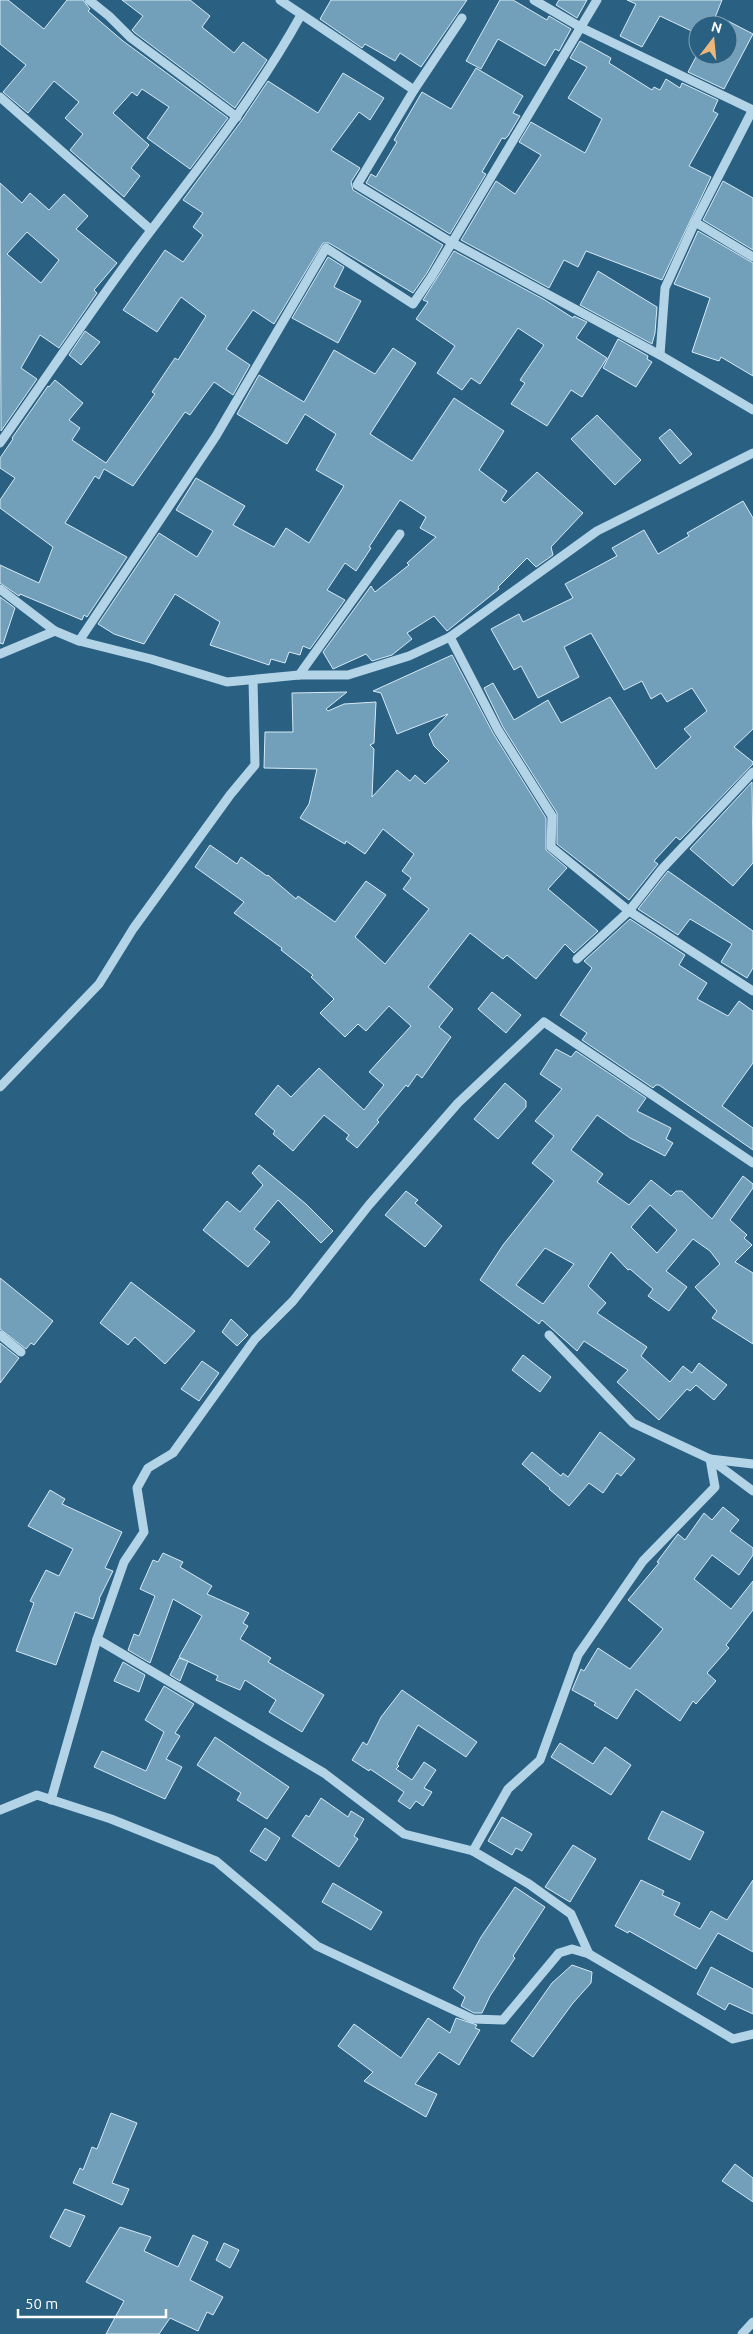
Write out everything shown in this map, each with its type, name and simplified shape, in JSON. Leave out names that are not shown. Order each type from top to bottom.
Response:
[{"type":"street","points":[[89,0],[109,16],[131,38],[237,116]]},
{"type":"street","points":[[280,0],[414,90]]},
{"type":"street","points":[[534,0],[582,28],[753,110],[694,222],[665,288],[660,355]]},
{"type":"street","points":[[78,642],[216,436],[326,248],[413,304],[432,276],[597,0]]},
{"type":"street","points":[[0,443],[151,230],[275,62],[301,15]]},
{"type":"street","points":[[462,18],[414,90],[357,185],[451,242],[660,355],[753,410]]},
{"type":"street","points":[[0,97],[151,230]]},
{"type":"street","points":[[694,222],[753,257]]},
{"type":"street","points":[[0,589],[55,631],[78,642],[151,659],[227,682],[299,675],[348,675],[409,656],[450,637],[597,531],[753,453]]},
{"type":"street","points":[[299,675],[400,534]]},
{"type":"street","points":[[0,654],[55,631]]},
{"type":"street","points":[[450,637],[498,730],[552,816],[551,847],[629,911],[752,988]]},
{"type":"street","points":[[0,1087],[99,984],[133,929],[230,795],[255,765],[254,680]]},
{"type":"street","points":[[577,959],[629,911],[662,869],[753,772]]},
{"type":"street","points":[[51,1800],[97,1639],[124,1562],[144,1532],[137,1488],[148,1468],[173,1453],[255,1339],[293,1302],[369,1205],[458,1103],[544,1022],[753,1163]]},
{"type":"street","points":[[0,1335],[22,1352]]},
{"type":"street","points":[[549,1335],[633,1423],[710,1459],[753,1490]]},
{"type":"street","points":[[473,1851],[508,1789],[540,1760],[578,1655],[643,1561],[716,1487],[710,1459]]},
{"type":"street","points":[[710,1459],[753,1464]]},
{"type":"street","points":[[97,1639],[324,1773],[404,1834],[473,1851],[528,1884],[571,1914],[589,1954]]},
{"type":"street","points":[[0,1810],[37,1796],[111,1819],[216,1862],[317,1946],[473,2019],[503,2020],[559,1953],[572,1949],[589,1954],[733,2039],[753,2034]]},
{"type":"street","points":[[742,2334],[753,2322]]},
{"type":"building","points":[[0,0],[8,0],[44,29],[67,0],[83,0],[90,9],[88,11],[123,41],[228,118],[190,169],[147,138],[169,107],[142,89],[137,96],[132,92],[113,113],[149,145],[131,168],[140,176],[124,197],[70,150],[83,134],[65,118],[79,102],[54,81],[28,113],[3,92],[26,65],[0,44]]},
{"type":"building","points":[[122,0],[190,0],[210,16],[202,27],[234,53],[243,42],[267,60],[235,108],[135,33],[132,30],[143,16]]},
{"type":"building","points":[[331,0],[467,0],[421,67],[400,53],[395,61],[365,44],[362,48],[320,19]]},
{"type":"building","points":[[500,0],[513,0],[547,20],[549,16],[571,29],[559,51],[555,49],[545,66],[498,39],[481,69],[466,61]]},
{"type":"building","points":[[559,0],[587,0],[577,18],[556,5]]},
{"type":"building","points":[[627,0],[722,0],[716,15],[688,15],[688,29],[660,16],[642,47],[620,36],[636,4]]},
{"type":"building","points":[[738,26],[753,34],[738,62]]},
{"type":"building","points":[[580,41],[611,58],[609,63],[652,90],[654,87],[660,90],[666,79],[680,88],[682,83],[718,100],[713,111],[718,114],[689,166],[711,177],[662,280],[586,251],[578,267],[564,260],[549,288],[461,240],[496,181],[515,194],[541,155],[519,142],[531,122],[585,153],[602,119],[568,98],[587,67],[570,58]]},
{"type":"building","points":[[692,65],[737,65],[724,89],[688,72]]},
{"type":"building","points":[[476,68],[523,96],[513,113],[520,116],[508,136],[505,139],[502,138],[482,172],[486,174],[450,234],[366,183],[371,174],[376,177],[397,142],[394,140],[422,92],[451,109]]},
{"type":"building","points":[[343,73],[384,98],[370,120],[359,112],[331,150],[360,168],[351,182],[353,190],[443,245],[427,273],[413,293],[329,243],[323,243],[274,324],[253,310],[226,349],[250,365],[233,395],[214,382],[190,415],[185,412],[133,486],[104,469],[99,479],[95,476],[65,523],[127,557],[87,617],[84,615],[82,620],[20,594],[19,596],[0,583],[0,565],[39,583],[53,547],[0,508],[0,500],[15,478],[0,468],[0,458],[12,438],[48,386],[55,380],[83,403],[69,420],[80,428],[72,440],[106,463],[155,394],[152,392],[175,358],[178,360],[206,316],[181,297],[157,332],[123,310],[165,250],[183,262],[203,235],[193,227],[203,213],[183,200],[242,120],[268,81],[318,113]]},
{"type":"building","points":[[723,181],[753,198],[753,250],[703,220]]},
{"type":"building","points":[[0,183],[22,203],[30,193],[49,210],[64,194],[88,216],[76,229],[117,263],[94,290],[97,293],[59,348],[40,335],[21,368],[37,379],[1,431]],"holes":[[[27,232],[59,260],[41,283],[7,254]]]},
{"type":"building","points":[[698,231],[753,263],[753,376],[721,357],[719,361],[692,352],[710,298],[674,284]]},
{"type":"building","points":[[454,251],[545,300],[573,318],[574,316],[587,322],[576,338],[607,358],[582,397],[571,390],[547,426],[511,404],[525,383],[520,380],[544,345],[518,328],[480,384],[471,378],[462,390],[437,373],[455,346],[416,319],[428,302],[423,300]]},
{"type":"building","points":[[328,257],[344,267],[334,287],[361,301],[338,343],[292,318]]},
{"type":"building","points":[[598,271],[657,307],[652,344],[580,305]]},
{"type":"building","points":[[85,331],[100,342],[81,365],[69,355]]},
{"type":"building","points":[[618,339],[648,356],[647,359],[652,362],[636,387],[603,368]]},
{"type":"building","points":[[393,348],[416,363],[370,434],[412,461],[454,398],[504,431],[479,470],[507,491],[501,500],[505,503],[537,472],[583,513],[551,547],[553,555],[536,567],[527,558],[498,587],[499,589],[447,631],[434,616],[407,633],[412,639],[392,655],[372,661],[366,654],[333,669],[323,652],[371,586],[375,592],[409,565],[407,563],[436,537],[420,528],[426,517],[400,500],[369,547],[371,548],[356,571],[345,563],[327,590],[345,600],[310,649],[303,646],[300,655],[289,652],[285,663],[271,659],[269,665],[210,645],[220,622],[175,594],[144,644],[114,634],[98,624],[159,533],[197,557],[213,531],[176,510],[196,478],[245,506],[233,525],[274,547],[286,528],[309,543],[344,486],[316,470],[336,434],[305,414],[287,444],[237,414],[259,375],[304,402],[334,350],[375,374]]},
{"type":"building","points":[[597,415],[641,460],[615,485],[571,439]]},
{"type":"building","points":[[670,429],[692,454],[680,464],[659,438]]},
{"type":"building","points":[[743,501],[753,518],[753,729],[734,747],[753,764],[680,840],[676,837],[654,861],[658,864],[629,900],[557,844],[557,813],[503,727],[484,688],[493,683],[514,720],[548,700],[561,723],[610,697],[656,769],[691,737],[684,729],[707,711],[692,688],[667,702],[661,693],[651,699],[642,681],[624,690],[591,633],[564,647],[579,677],[538,698],[521,666],[514,670],[491,629],[519,614],[523,622],[573,598],[565,584],[617,556],[612,548],[644,530],[658,554],[689,536],[687,533]]},
{"type":"building","points":[[0,597],[15,608],[3,644],[0,643]]},
{"type":"building","points":[[452,655],[493,733],[546,818],[546,850],[567,868],[548,889],[598,931],[574,953],[565,944],[536,979],[507,955],[503,959],[470,933],[428,987],[453,1009],[439,1027],[451,1037],[422,1078],[417,1074],[408,1087],[406,1085],[357,1148],[346,1139],[349,1135],[324,1115],[293,1151],[273,1134],[275,1131],[255,1114],[278,1085],[291,1097],[319,1068],[364,1110],[384,1085],[369,1072],[411,1026],[389,1006],[366,1031],[358,1024],[345,1037],[320,1013],[334,999],[311,977],[313,975],[281,950],[282,948],[234,913],[244,902],[195,867],[210,845],[237,864],[241,857],[268,875],[296,899],[298,896],[335,922],[366,881],[386,895],[355,937],[385,964],[429,909],[403,889],[411,878],[402,871],[414,854],[383,829],[365,854],[346,841],[345,844],[300,818],[309,804],[317,769],[264,768],[265,732],[293,732],[292,693],[347,692],[326,709],[328,711],[344,704],[376,702],[374,743],[370,745],[374,749],[372,797],[397,770],[410,781],[415,775],[425,784],[449,761],[434,746],[429,734],[448,714],[397,734],[381,693],[373,691]]},
{"type":"building","points":[[752,782],[753,863],[733,886],[690,849]]},
{"type":"building","points":[[668,871],[753,931],[753,968],[747,978],[721,962],[732,944],[690,919],[678,935],[638,909]]},
{"type":"building","points":[[630,919],[685,955],[679,965],[707,983],[697,999],[728,1016],[739,1001],[753,1011],[753,1063],[722,1106],[753,1128],[753,1150],[659,1085],[653,1088],[582,1040],[587,1033],[560,1015],[592,968],[584,961]]},
{"type":"building","points":[[492,992],[521,1015],[506,1033],[478,1009]]},
{"type":"building","points":[[556,1049],[571,1057],[576,1051],[646,1098],[637,1111],[671,1128],[666,1139],[673,1143],[665,1156],[630,1138],[597,1115],[571,1150],[603,1174],[597,1182],[629,1205],[651,1180],[671,1196],[676,1191],[682,1191],[712,1219],[743,1176],[753,1184],[753,1188],[730,1220],[747,1235],[744,1238],[752,1245],[735,1262],[753,1273],[753,1344],[712,1318],[717,1311],[695,1287],[720,1264],[710,1251],[693,1239],[666,1271],[687,1287],[669,1311],[648,1296],[653,1289],[630,1269],[628,1270],[611,1252],[588,1286],[606,1303],[597,1313],[647,1347],[641,1356],[670,1382],[683,1366],[692,1373],[699,1363],[727,1385],[714,1400],[696,1385],[690,1391],[687,1389],[659,1420],[617,1382],[628,1370],[584,1341],[577,1351],[542,1320],[539,1324],[480,1280],[503,1245],[554,1181],[532,1163],[554,1136],[535,1121],[562,1089],[540,1074]],"holes":[[[650,1205],[677,1230],[657,1253],[631,1227]],[[545,1248],[574,1264],[543,1304],[516,1285]]]},
{"type":"building","points":[[505,1083],[526,1101],[526,1107],[498,1139],[474,1119]]},
{"type":"building","points":[[259,1165],[306,1204],[333,1231],[321,1243],[278,1200],[254,1229],[270,1242],[248,1267],[203,1230],[227,1201],[240,1212],[263,1185],[252,1173]]},
{"type":"building","points":[[406,1191],[418,1200],[415,1203],[442,1226],[425,1247],[385,1215]]},
{"type":"building","points":[[0,1278],[53,1321],[34,1345],[31,1343],[26,1349],[0,1329]]},
{"type":"building","points":[[131,1282],[195,1331],[165,1364],[135,1337],[128,1345],[100,1323]]},
{"type":"building","points":[[231,1319],[248,1335],[237,1346],[222,1332]]},
{"type":"building","points":[[0,1343],[19,1358],[0,1383]]},
{"type":"building","points":[[523,1355],[551,1377],[540,1392],[512,1370]]},
{"type":"building","points":[[202,1361],[219,1373],[199,1401],[181,1389]]},
{"type":"building","points":[[600,1432],[635,1459],[621,1476],[617,1473],[603,1493],[589,1483],[569,1506],[522,1464],[532,1452],[561,1476],[563,1473],[568,1477]]},
{"type":"building","points":[[50,1490],[65,1499],[62,1504],[122,1532],[105,1568],[113,1571],[99,1599],[93,1619],[75,1612],[56,1665],[16,1651],[34,1603],[30,1601],[46,1570],[59,1576],[73,1549],[28,1526]]},
{"type":"building","points":[[723,1507],[739,1520],[730,1531],[753,1548],[753,1555],[739,1575],[712,1555],[694,1579],[731,1609],[753,1581],[753,1610],[726,1645],[729,1648],[707,1673],[716,1681],[696,1704],[693,1701],[680,1721],[636,1689],[617,1719],[594,1705],[596,1703],[572,1690],[581,1669],[584,1671],[598,1648],[630,1669],[663,1629],[628,1600],[659,1563],[657,1562],[678,1534],[685,1540],[704,1513],[712,1520]]},
{"type":"building","points":[[163,1553],[183,1562],[180,1567],[212,1586],[207,1594],[249,1613],[243,1623],[248,1626],[240,1639],[271,1658],[268,1662],[324,1695],[302,1732],[269,1712],[276,1700],[245,1680],[240,1690],[216,1680],[218,1676],[179,1657],[202,1616],[173,1599],[150,1663],[128,1650],[134,1634],[139,1636],[155,1596],[140,1589],[153,1560],[158,1562]]},
{"type":"building","points":[[179,1658],[188,1661],[180,1681],[170,1675]]},
{"type":"building","points":[[123,1662],[145,1675],[139,1692],[114,1681]]},
{"type":"building","points":[[164,1686],[194,1704],[175,1733],[180,1736],[166,1759],[182,1767],[165,1799],[94,1767],[102,1751],[146,1771],[164,1732],[145,1720]]},
{"type":"building","points":[[402,1690],[477,1742],[466,1757],[418,1725],[396,1769],[412,1780],[424,1762],[436,1770],[424,1788],[432,1792],[423,1806],[416,1801],[410,1809],[398,1801],[404,1792],[370,1769],[369,1771],[352,1760],[363,1742],[367,1745],[381,1717]]},
{"type":"building","points":[[215,1737],[289,1787],[267,1819],[237,1800],[241,1793],[197,1765]]},
{"type":"building","points":[[560,1743],[593,1764],[605,1747],[631,1765],[611,1795],[551,1757]]},
{"type":"building","points":[[321,1798],[348,1817],[351,1811],[364,1819],[354,1836],[358,1839],[339,1867],[292,1836],[306,1815],[309,1817]]},
{"type":"building","points":[[662,1811],[704,1832],[690,1860],[648,1839]]},
{"type":"building","points":[[502,1817],[532,1834],[522,1851],[516,1848],[512,1855],[488,1841]]},
{"type":"building","points":[[265,1828],[280,1838],[266,1861],[250,1851]]},
{"type":"building","points":[[573,1845],[596,1859],[570,1902],[545,1887]]},
{"type":"building","points":[[641,1880],[664,1891],[662,1895],[680,1903],[674,1915],[700,1929],[711,1911],[727,1920],[753,1880],[753,1952],[718,1933],[696,1969],[629,1931],[628,1933],[615,1926]]},
{"type":"building","points":[[333,1883],[382,1912],[371,1930],[322,1902]]},
{"type":"building","points":[[515,1887],[545,1907],[513,1956],[515,1958],[490,1996],[482,2013],[474,2013],[461,2006],[465,1997],[453,1988],[481,1937]]},
{"type":"building","points":[[572,1965],[592,1972],[591,1983],[573,2003],[533,2057],[511,2041],[552,1983]]},
{"type":"building","points":[[711,1967],[753,1989],[753,2014],[729,2003],[725,2010],[697,1994]]},
{"type":"building","points":[[428,2018],[450,2033],[456,2018],[477,2025],[475,2028],[480,2030],[459,2065],[439,2052],[415,2084],[437,2094],[426,2117],[364,2081],[373,2072],[338,2046],[354,2024],[401,2058]]},
{"type":"building","points":[[111,2113],[137,2123],[112,2183],[129,2189],[122,2205],[73,2183],[80,2168],[83,2170],[92,2147],[97,2149]]},
{"type":"building","points":[[735,2164],[753,2178],[753,2202],[722,2181]]},
{"type":"building","points":[[65,2209],[85,2216],[70,2247],[50,2237]]},
{"type":"building","points":[[120,2227],[151,2237],[144,2251],[178,2267],[193,2235],[208,2242],[190,2280],[223,2297],[213,2315],[207,2312],[198,2331],[170,2318],[159,2334],[106,2334],[124,2301],[86,2282]]},
{"type":"building","points":[[224,2243],[239,2250],[230,2268],[216,2260]]}]
